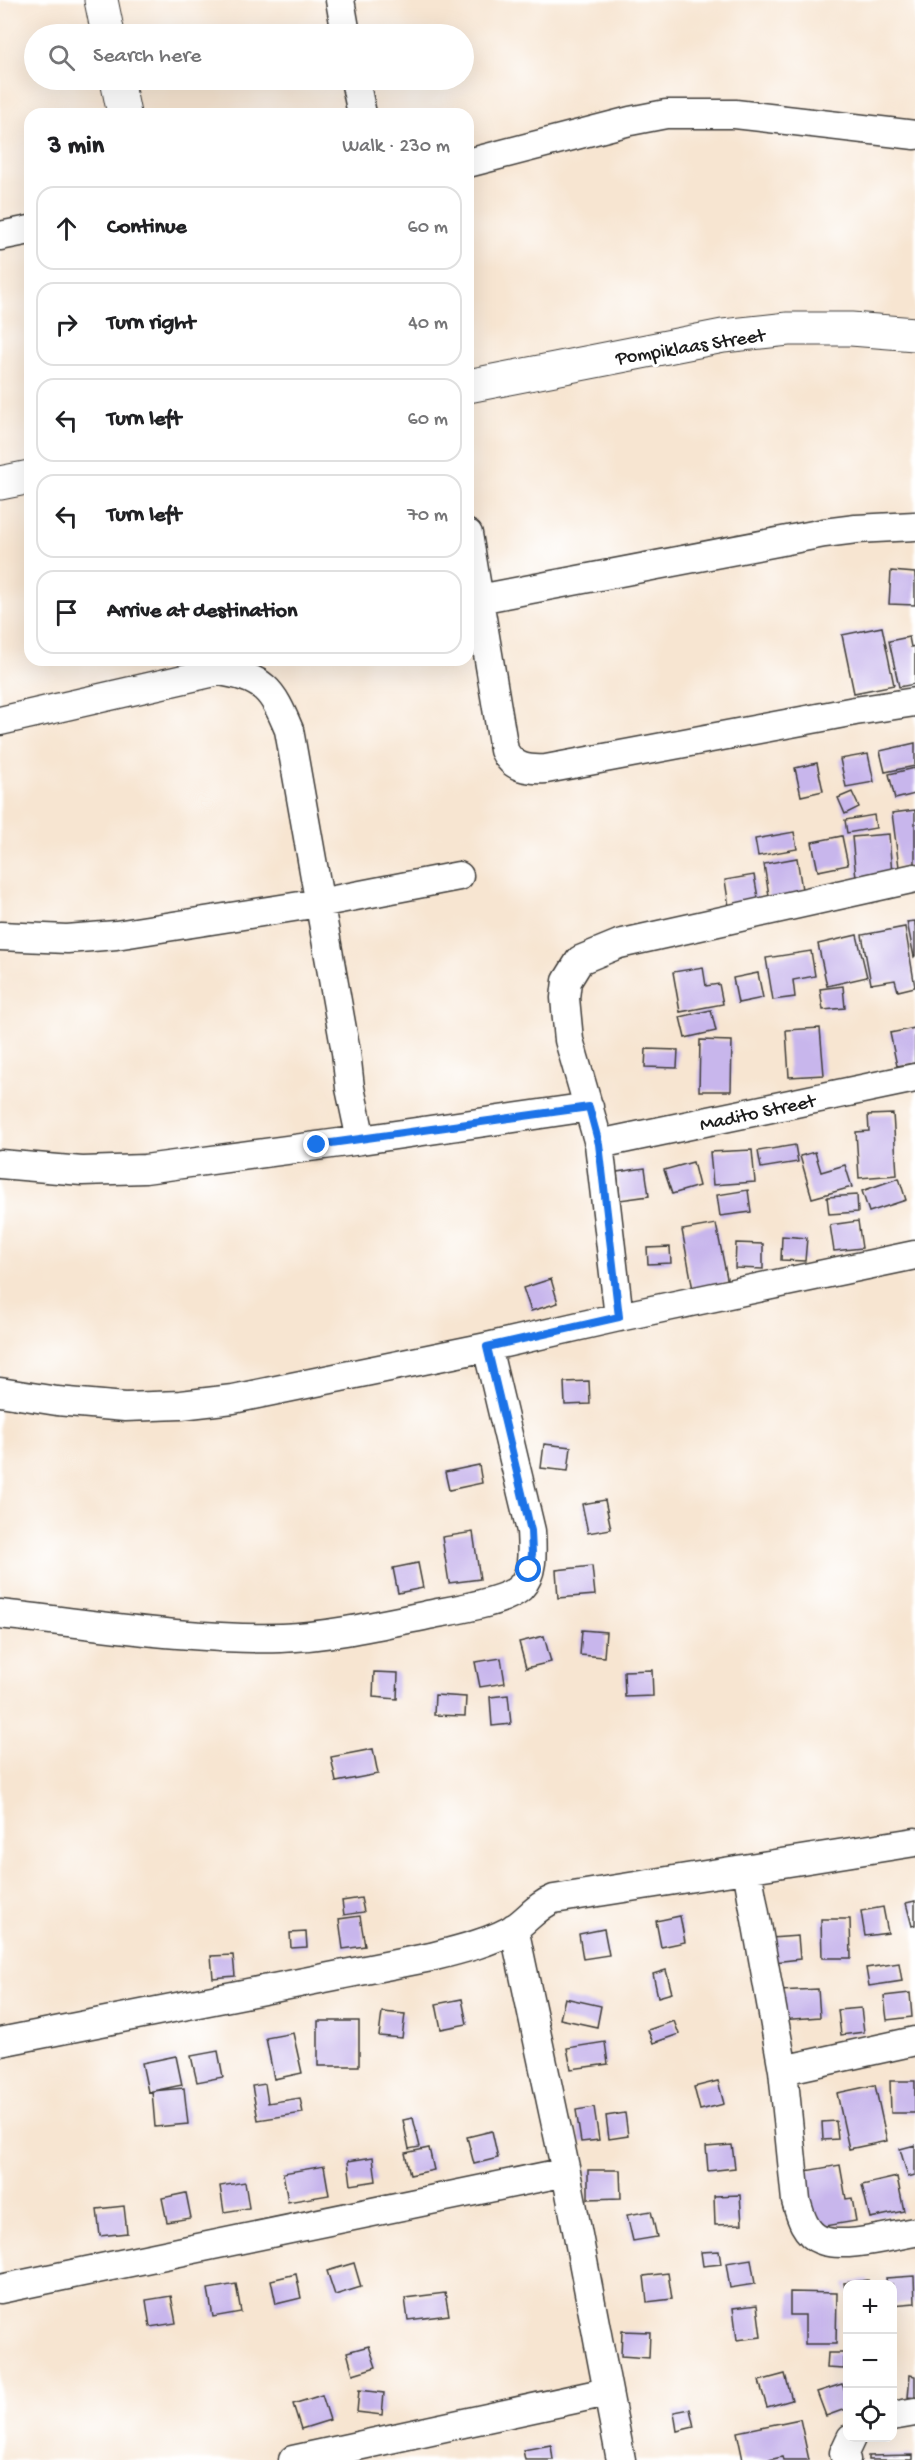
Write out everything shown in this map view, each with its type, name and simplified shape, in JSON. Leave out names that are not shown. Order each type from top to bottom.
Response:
[{"type":"street","points":[[100,0],[106,24]]},
{"type":"street","points":[[346,24],[347,2]]},
{"type":"street","points":[[119,90],[123,108]]},
{"type":"street","points":[[357,90],[361,108]]},
{"type":"street","points":[[474,161],[630,121],[666,114],[735,114],[915,135]]},
{"type":"street","points":[[0,236],[24,231]]},
{"type":"street","name":"Pompiklaas Street","points":[[474,385],[723,336],[788,329],[915,334]]},
{"type":"street","points":[[0,483],[24,478]]},
{"type":"street","points":[[479,599],[825,533],[915,526]]},
{"type":"street","points":[[474,569],[504,750],[507,758],[522,768],[546,769],[855,711],[915,702]]},
{"type":"street","points":[[0,721],[219,670],[246,675],[264,687],[279,706],[290,730],[361,1140]]},
{"type":"street","points":[[0,936],[67,939],[116,935],[319,903],[459,876]]},
{"type":"street","points":[[619,1317],[599,1144],[570,1040],[566,1011],[567,981],[580,960],[619,944],[657,934],[915,878]]},
{"type":"street","name":"Madito Street","points":[[599,1144],[915,1078]]},
{"type":"street","points":[[0,1164],[82,1171],[145,1169],[589,1107]]},
{"type":"street","points":[[0,1392],[57,1401],[126,1407],[181,1405],[233,1399],[915,1255]]},
{"type":"street","points":[[0,1614],[185,1634],[282,1638],[335,1633],[471,1606],[518,1590],[525,1582],[529,1570],[532,1554],[531,1531],[487,1347]]},
{"type":"street","points":[[0,2042],[431,1957],[470,1946],[514,1928],[546,1902],[554,1899],[915,1842]]},
{"type":"street","points":[[747,1869],[783,2070],[796,2201],[802,2220],[808,2230],[819,2240],[831,2242],[849,2242],[915,2232]]},
{"type":"street","points":[[514,1928],[566,2172],[621,2460]]},
{"type":"street","points":[[783,2070],[915,2041]]},
{"type":"street","points":[[0,2289],[566,2172]]},
{"type":"street","points":[[293,2460],[607,2392]]},
{"type":"street","points":[[897,2415],[915,2412]]},
{"type":"street","points":[[846,2460],[844,2453],[848,2442]]},
{"type":"building","points":[[891,571],[915,573],[915,605],[889,604]]},
{"type":"building","points":[[882,627],[894,685],[854,693],[842,635]]},
{"type":"building","points":[[909,637],[911,647],[915,646],[915,684],[899,687],[889,641]]},
{"type":"building","points":[[915,743],[915,766],[885,772],[880,751]]},
{"type":"building","points":[[868,754],[874,782],[846,787],[840,759]]},
{"type":"building","points":[[817,763],[823,791],[801,796],[795,768]]},
{"type":"building","points":[[915,768],[915,794],[895,799],[889,774]]},
{"type":"building","points":[[852,792],[859,807],[845,814],[838,798]]},
{"type":"building","points":[[915,810],[915,865],[899,867],[892,813]]},
{"type":"building","points":[[874,815],[876,828],[847,833],[845,820]]},
{"type":"building","points":[[794,832],[797,849],[758,856],[755,839]]},
{"type":"building","points":[[889,834],[892,875],[856,878],[852,837]]},
{"type":"building","points":[[842,836],[848,865],[818,871],[812,842]]},
{"type":"building","points":[[797,858],[804,902],[771,908],[764,864]]},
{"type":"building","points":[[754,875],[759,903],[729,907],[725,880]]},
{"type":"building","points":[[915,921],[915,956],[914,957],[907,922]]},
{"type":"building","points":[[905,927],[915,987],[898,991],[895,980],[871,984],[862,935]]},
{"type":"building","points":[[857,935],[867,977],[827,986],[818,944]]},
{"type":"building","points":[[811,951],[815,976],[793,980],[795,997],[773,1000],[766,958]]},
{"type":"building","points":[[703,967],[706,986],[719,984],[723,1004],[680,1012],[673,972]]},
{"type":"building","points":[[758,973],[763,998],[738,1003],[733,978]]},
{"type":"building","points":[[843,986],[845,1008],[823,1010],[820,989]]},
{"type":"building","points":[[711,1010],[716,1031],[685,1038],[680,1017]]},
{"type":"building","points":[[820,1028],[824,1075],[789,1077],[786,1030]]},
{"type":"building","points":[[915,1028],[915,1063],[897,1066],[890,1033]]},
{"type":"building","points":[[700,1040],[732,1041],[731,1091],[699,1091]]},
{"type":"building","points":[[646,1049],[678,1050],[677,1068],[645,1067]]},
{"type":"building","points":[[893,1114],[897,1175],[859,1178],[856,1132],[869,1131],[868,1115]]},
{"type":"building","points":[[795,1145],[798,1162],[761,1168],[758,1151]]},
{"type":"building","points":[[752,1150],[755,1182],[713,1185],[710,1152]]},
{"type":"building","points":[[815,1152],[821,1172],[845,1165],[852,1187],[812,1198],[800,1156]]},
{"type":"building","points":[[693,1162],[699,1186],[672,1194],[664,1170]]},
{"type":"building","points":[[645,1168],[649,1196],[620,1200],[617,1172]]},
{"type":"building","points":[[899,1178],[906,1200],[869,1212],[862,1191]]},
{"type":"building","points":[[748,1190],[751,1212],[720,1216],[717,1195]]},
{"type":"building","points":[[857,1195],[858,1212],[829,1214],[827,1197]]},
{"type":"building","points":[[858,1221],[862,1248],[834,1251],[830,1225]]},
{"type":"building","points":[[716,1224],[728,1283],[693,1290],[682,1230]]},
{"type":"building","points":[[782,1236],[807,1238],[805,1261],[781,1260]]},
{"type":"building","points":[[736,1243],[763,1244],[763,1269],[735,1268]]},
{"type":"building","points":[[670,1247],[671,1263],[648,1264],[647,1248]]},
{"type":"building","points":[[551,1279],[558,1303],[531,1311],[523,1288]]},
{"type":"building","points":[[589,1381],[590,1404],[565,1405],[564,1382]]},
{"type":"building","points":[[544,1444],[571,1447],[568,1471],[541,1468]]},
{"type":"building","points":[[479,1465],[482,1483],[449,1490],[445,1472]]},
{"type":"building","points":[[605,1500],[611,1529],[588,1533],[582,1504]]},
{"type":"building","points":[[473,1532],[480,1579],[449,1583],[442,1537]]},
{"type":"building","points":[[418,1563],[423,1588],[398,1593],[393,1568]]},
{"type":"building","points":[[592,1566],[595,1595],[558,1598],[556,1570]]},
{"type":"building","points":[[582,1630],[606,1632],[604,1657],[580,1655]]},
{"type":"building","points":[[544,1636],[551,1662],[526,1668],[519,1642]]},
{"type":"building","points":[[501,1658],[505,1683],[480,1687],[475,1662]]},
{"type":"building","points":[[652,1670],[653,1696],[625,1697],[624,1671]]},
{"type":"building","points":[[374,1672],[398,1673],[397,1699],[373,1697]]},
{"type":"building","points":[[435,1695],[466,1697],[465,1716],[434,1715]]},
{"type":"building","points":[[508,1695],[511,1724],[492,1726],[490,1697]]},
{"type":"building","points":[[373,1749],[378,1774],[336,1782],[331,1757]]},
{"type":"building","points":[[361,1898],[364,1912],[344,1915],[342,1901]]},
{"type":"building","points":[[915,1901],[915,1925],[912,1926],[906,1903]]},
{"type":"building","points":[[883,1907],[888,1933],[865,1936],[861,1911]]},
{"type":"building","points":[[360,1916],[365,1946],[343,1949],[339,1919]]},
{"type":"building","points":[[680,1916],[685,1942],[661,1947],[656,1921]]},
{"type":"building","points":[[821,1919],[850,1919],[851,1958],[822,1958]]},
{"type":"building","points":[[604,1929],[609,1955],[583,1959],[579,1934]]},
{"type":"building","points":[[306,1932],[307,1947],[291,1948],[290,1933]]},
{"type":"building","points":[[798,1936],[800,1959],[774,1962],[771,1938]]},
{"type":"building","points":[[233,1955],[235,1976],[213,1978],[211,1956]]},
{"type":"building","points":[[899,1963],[902,1981],[869,1986],[866,1968]]},
{"type":"building","points":[[666,1970],[672,1993],[658,1997],[653,1974]]},
{"type":"building","points":[[818,1989],[820,2017],[780,2020],[778,1991]]},
{"type":"building","points":[[910,1993],[912,2017],[887,2020],[884,1996]]},
{"type":"building","points":[[565,1998],[601,2006],[597,2027],[560,2019]]},
{"type":"building","points":[[462,1999],[467,2024],[441,2029],[436,2004]]},
{"type":"building","points":[[861,2008],[864,2032],[841,2035],[838,2010]]},
{"type":"building","points":[[382,2012],[405,2014],[402,2038],[379,2036]]},
{"type":"building","points":[[318,2021],[359,2021],[359,2066],[318,2066]]},
{"type":"building","points":[[674,2021],[679,2034],[653,2043],[648,2030]]},
{"type":"building","points":[[293,2033],[302,2073],[274,2079],[266,2038]]},
{"type":"building","points":[[605,2042],[608,2064],[571,2069],[567,2048]]},
{"type":"building","points":[[218,2051],[223,2077],[197,2082],[191,2056]]},
{"type":"building","points":[[176,2056],[182,2085],[148,2092],[142,2063]]},
{"type":"building","points":[[718,2081],[724,2104],[700,2110],[694,2087]]},
{"type":"building","points":[[890,2081],[915,2081],[915,2113],[891,2113]]},
{"type":"building","points":[[265,2084],[268,2103],[300,2098],[303,2113],[258,2120],[252,2086]]},
{"type":"building","points":[[875,2085],[887,2141],[849,2149],[837,2093]]},
{"type":"building","points":[[184,2088],[188,2124],[155,2127],[152,2091]]},
{"type":"building","points":[[594,2107],[599,2140],[581,2142],[576,2110]]},
{"type":"building","points":[[625,2113],[628,2136],[609,2139],[606,2116]]},
{"type":"building","points":[[413,2118],[420,2147],[409,2149],[403,2120]]},
{"type":"building","points":[[836,2121],[838,2139],[823,2140],[822,2122]]},
{"type":"building","points":[[492,2131],[498,2158],[474,2164],[467,2137]]},
{"type":"building","points":[[732,2145],[735,2168],[708,2171],[706,2147]]},
{"type":"building","points":[[915,2145],[915,2175],[908,2177],[900,2149]]},
{"type":"building","points":[[429,2148],[434,2170],[410,2175],[405,2153]]},
{"type":"building","points":[[373,2157],[376,2181],[351,2185],[348,2161]]},
{"type":"building","points":[[840,2165],[846,2199],[852,2198],[856,2221],[814,2228],[805,2171]]},
{"type":"building","points":[[324,2166],[329,2195],[288,2202],[283,2173]]},
{"type":"building","points":[[588,2170],[620,2170],[621,2198],[588,2199]]},
{"type":"building","points":[[897,2177],[904,2211],[870,2218],[862,2185]]},
{"type":"building","points":[[245,2182],[249,2208],[224,2212],[220,2186]]},
{"type":"building","points":[[186,2193],[191,2218],[167,2222],[162,2198]]},
{"type":"building","points":[[740,2195],[742,2224],[715,2225],[714,2196]]},
{"type":"building","points":[[124,2206],[127,2233],[100,2236],[97,2209]]},
{"type":"building","points":[[651,2211],[657,2237],[633,2241],[627,2215]]},
{"type":"building","points":[[719,2251],[721,2264],[703,2266],[701,2252]]},
{"type":"building","points":[[751,2259],[755,2284],[730,2288],[726,2263]]},
{"type":"building","points":[[354,2263],[361,2287],[335,2295],[327,2271]]},
{"type":"building","points":[[668,2273],[672,2299],[647,2302],[644,2276]]},
{"type":"building","points":[[296,2274],[301,2298],[276,2304],[271,2280]]},
{"type":"building","points":[[914,2276],[915,2303],[897,2305],[897,2280],[886,2280],[886,2278]]},
{"type":"building","points":[[236,2284],[241,2312],[213,2317],[208,2289]]},
{"type":"building","points":[[790,2292],[837,2293],[836,2344],[805,2344],[805,2315],[790,2315]]},
{"type":"building","points":[[445,2293],[449,2315],[408,2320],[405,2298]]},
{"type":"building","points":[[171,2296],[176,2323],[150,2327],[146,2300]]},
{"type":"building","points":[[757,2305],[761,2337],[737,2340],[733,2308]]},
{"type":"building","points":[[622,2331],[650,2332],[649,2358],[621,2356]]},
{"type":"building","points":[[369,2346],[376,2367],[353,2374],[347,2352]]},
{"type":"building","points":[[828,2353],[843,2353],[843,2369],[827,2368]]},
{"type":"building","points":[[785,2374],[792,2400],[767,2407],[759,2381]]},
{"type":"building","points":[[910,2375],[915,2376],[915,2398],[908,2397]]},
{"type":"building","points":[[842,2384],[843,2410],[826,2416],[817,2392]]},
{"type":"building","points":[[359,2390],[384,2393],[382,2415],[357,2412]]},
{"type":"building","points":[[322,2395],[330,2420],[301,2429],[293,2404]]},
{"type":"building","points":[[690,2409],[694,2427],[677,2431],[674,2412]]},
{"type":"building","points":[[800,2419],[809,2460],[783,2460],[782,2457],[769,2460],[743,2460],[737,2432]]},
{"type":"building","points":[[551,2445],[553,2460],[525,2460],[523,2450]]},
{"type":"building","points":[[912,2455],[912,2460],[868,2460],[868,2456]]},
{"type":"route","points":[[317,1145],[589,1107],[599,1144],[619,1317],[487,1347],[531,1531],[532,1554],[529,1570]]}]
